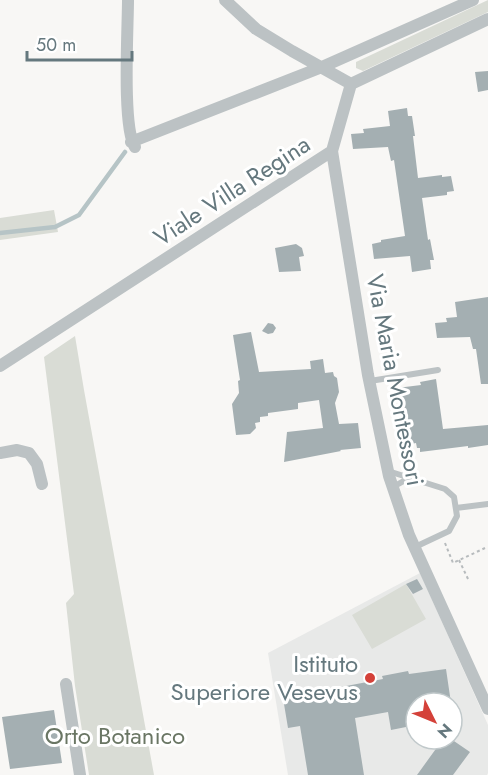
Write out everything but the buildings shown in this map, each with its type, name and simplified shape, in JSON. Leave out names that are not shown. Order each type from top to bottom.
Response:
[{"type":"street","points":[[128,0],[128,105],[133,145],[322,67],[473,0]]},
{"type":"street","points":[[225,0],[256,28],[351,84],[488,19]]},
{"type":"street","name":"Viale Villa Regina","points":[[0,366],[332,151],[351,84]]},
{"type":"street","name":"Via Maria Montessori","points":[[332,151],[369,381],[388,471],[415,547],[488,709]]},
{"type":"street","points":[[0,453],[17,450],[29,453],[37,464],[42,484]]},
{"type":"street","points":[[66,684],[80,775]]},
{"type":"lane","points":[[369,381],[438,370]]},
{"type":"lane","points":[[388,471],[445,489],[454,497],[457,516],[449,531],[415,547]]},
{"type":"lane","points":[[393,487],[409,478]]},
{"type":"lane","points":[[456,508],[488,504]]},
{"type":"path","points":[[445,543],[453,563],[485,548]]},
{"type":"path","points":[[459,560],[469,582]]},
{"type":"shaded area","name":"Istituto Superiore Vesevus","points":[[420,573],[488,725],[487,775],[288,775],[268,653]]},
{"type":"green space","points":[[488,0],[488,12],[363,71],[356,68],[356,62]]},
{"type":"green space","points":[[54,210],[58,232],[0,240],[0,218]]},
{"type":"green space","name":"Orto Botanico","points":[[75,336],[154,775],[89,775],[75,686],[66,603],[74,594],[44,357]]},
{"type":"green space","points":[[406,584],[426,619],[372,649],[352,615]]},
{"type":"waterway","points":[[0,233],[55,227],[79,215],[125,152]]},
{"type":"place","name":"Istituto Superiore Vesevus","points":[[370,678]]}]
